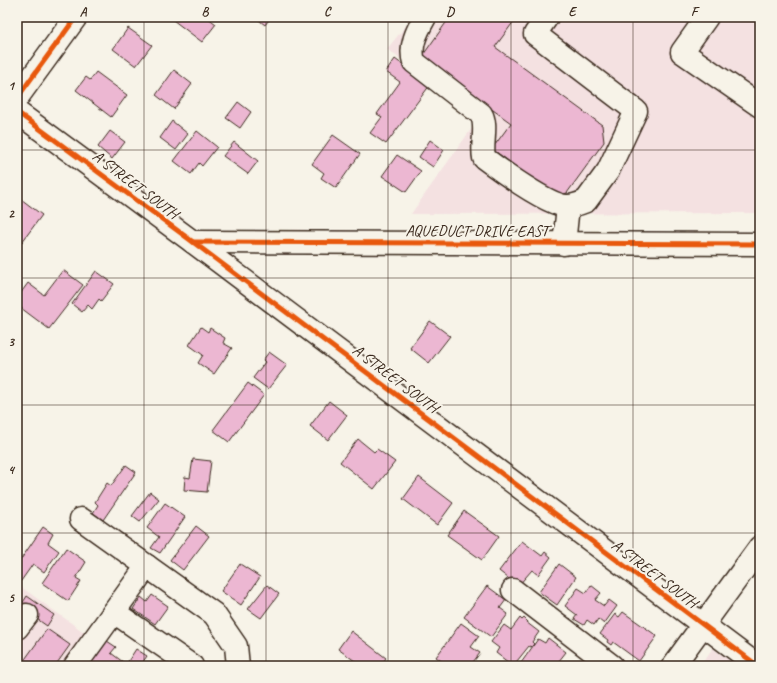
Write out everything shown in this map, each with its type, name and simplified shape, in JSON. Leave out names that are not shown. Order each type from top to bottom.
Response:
[{"type":"street","points":[[425,17],[414,40],[412,55],[414,62],[481,114],[484,119],[482,151],[484,158],[506,174],[550,201],[568,206],[586,201],[608,171],[636,111],[535,34],[547,17]]},
{"type":"street","points":[[707,17],[682,52],[760,106]]},
{"type":"street","points":[[17,98],[72,18]]},
{"type":"street","name":"A STREET SOUTH","points":[[17,112],[193,242],[758,666]]},
{"type":"street","points":[[564,244],[568,206]]},
{"type":"street","name":"AQUEDUCT DRIVE EAST","points":[[193,242],[760,244]]},
{"type":"street","points":[[81,519],[214,614],[236,646],[238,666]]},
{"type":"street","points":[[673,666],[760,547]]},
{"type":"street","points":[[75,666],[147,566]]},
{"type":"street","points":[[513,590],[612,666]]},
{"type":"street","points":[[114,612],[192,666]]},
{"type":"shaded area","points":[[413,17],[760,17],[760,213],[411,214],[479,118],[387,49]]},
{"type":"shaded area","points":[[17,584],[92,638],[71,666],[17,666]]},
{"type":"shaded area","points":[[713,648],[737,666],[700,666]]},
{"type":"building","points":[[169,17],[207,17],[216,24],[202,42]]},
{"type":"building","points":[[255,17],[271,17],[265,25]]},
{"type":"building","points":[[450,17],[517,17],[495,47],[602,125],[604,142],[567,193],[556,196],[492,149],[511,123],[421,58]]},
{"type":"building","points":[[128,28],[152,45],[136,66],[113,49]]},
{"type":"building","points":[[395,59],[430,85],[386,144],[370,133],[382,117],[377,114],[400,82],[386,72]]},
{"type":"building","points":[[174,70],[192,84],[174,109],[156,95]]},
{"type":"building","points":[[96,72],[127,95],[111,117],[76,90],[86,77],[90,80]]},
{"type":"building","points":[[238,102],[251,112],[240,128],[226,118]]},
{"type":"building","points":[[172,121],[188,134],[176,150],[160,138]]},
{"type":"building","points":[[110,131],[125,142],[112,159],[98,147]]},
{"type":"building","points":[[197,131],[217,147],[202,166],[199,163],[191,174],[174,161]]},
{"type":"building","points":[[333,135],[360,154],[336,188],[321,178],[324,173],[312,164]]},
{"type":"building","points":[[430,140],[444,150],[433,167],[419,157]]},
{"type":"building","points":[[234,142],[258,161],[248,174],[223,156]]},
{"type":"building","points":[[397,155],[421,171],[406,192],[382,176]]},
{"type":"building","points":[[17,196],[42,215],[22,242],[17,238]]},
{"type":"building","points":[[63,270],[83,285],[49,329],[17,305],[17,298],[28,283],[44,295]]},
{"type":"building","points":[[96,271],[114,284],[101,301],[99,299],[92,309],[88,305],[82,312],[72,304]]},
{"type":"building","points":[[430,321],[450,336],[429,363],[410,348]]},
{"type":"building","points":[[201,327],[208,332],[210,328],[225,338],[223,343],[232,348],[214,374],[198,363],[203,355],[189,345]]},
{"type":"building","points":[[269,352],[287,365],[268,389],[253,378],[265,362],[263,360]]},
{"type":"building","points":[[248,383],[264,395],[229,442],[213,430]]},
{"type":"building","points":[[329,401],[347,415],[328,440],[310,426]]},
{"type":"building","points":[[358,439],[374,452],[377,449],[395,462],[374,489],[340,462]]},
{"type":"building","points":[[193,459],[211,461],[207,492],[184,490],[185,477],[190,478]]},
{"type":"building","points":[[126,465],[136,472],[103,520],[93,513],[98,505],[95,502],[107,483],[111,486]]},
{"type":"building","points":[[419,477],[453,503],[437,525],[403,499]]},
{"type":"building","points":[[150,492],[159,499],[140,522],[132,516]]},
{"type":"building","points":[[165,503],[185,517],[160,553],[151,548],[159,537],[147,528]]},
{"type":"building","points":[[464,511],[499,536],[482,560],[447,535]]},
{"type":"building","points":[[196,526],[209,536],[183,570],[170,560]]},
{"type":"building","points":[[43,527],[53,534],[48,543],[59,551],[44,572],[33,564],[21,581],[17,578],[17,565]]},
{"type":"building","points":[[522,541],[542,556],[545,552],[551,557],[538,575],[532,570],[518,586],[499,571]]},
{"type":"building","points":[[66,548],[86,562],[76,578],[81,581],[68,601],[42,583]]},
{"type":"building","points":[[240,564],[260,577],[241,605],[221,591]]},
{"type":"building","points":[[559,564],[576,577],[557,605],[539,592]]},
{"type":"building","points":[[267,585],[279,594],[261,618],[248,609]]},
{"type":"building","points":[[591,585],[601,593],[595,600],[604,606],[609,600],[617,606],[604,624],[598,619],[594,625],[587,620],[584,625],[574,619],[577,615],[565,606],[578,588],[586,593]]},
{"type":"building","points":[[487,586],[506,600],[500,608],[508,614],[491,637],[464,617]]},
{"type":"building","points":[[152,595],[168,606],[155,624],[133,609],[141,597],[147,602]]},
{"type":"building","points":[[27,596],[54,615],[47,626],[20,607]]},
{"type":"building","points":[[623,612],[657,636],[639,661],[613,642],[611,645],[607,642],[608,640],[600,634],[615,614],[619,617]]},
{"type":"building","points":[[520,618],[522,620],[524,618],[527,621],[526,622],[539,632],[532,642],[534,644],[531,647],[529,646],[513,666],[496,653],[499,648],[491,642],[504,625],[511,630]]},
{"type":"building","points":[[461,623],[479,636],[471,647],[480,653],[470,666],[448,666],[436,657]]},
{"type":"building","points":[[47,629],[70,645],[55,666],[20,666]]},
{"type":"building","points":[[351,631],[386,658],[380,666],[362,666],[338,649]]},
{"type":"building","points":[[548,638],[566,652],[555,666],[525,666],[521,663],[538,639],[545,643]]},
{"type":"building","points":[[107,641],[116,647],[111,653],[123,662],[120,666],[89,666]]},
{"type":"building","points":[[136,649],[147,656],[140,666],[125,666]]},
{"type":"cycle path","points":[[17,98],[76,17]]},
{"type":"cycle path","points":[[17,112],[193,242],[758,666]]},
{"type":"cycle path","points":[[193,242],[760,244]]}]
